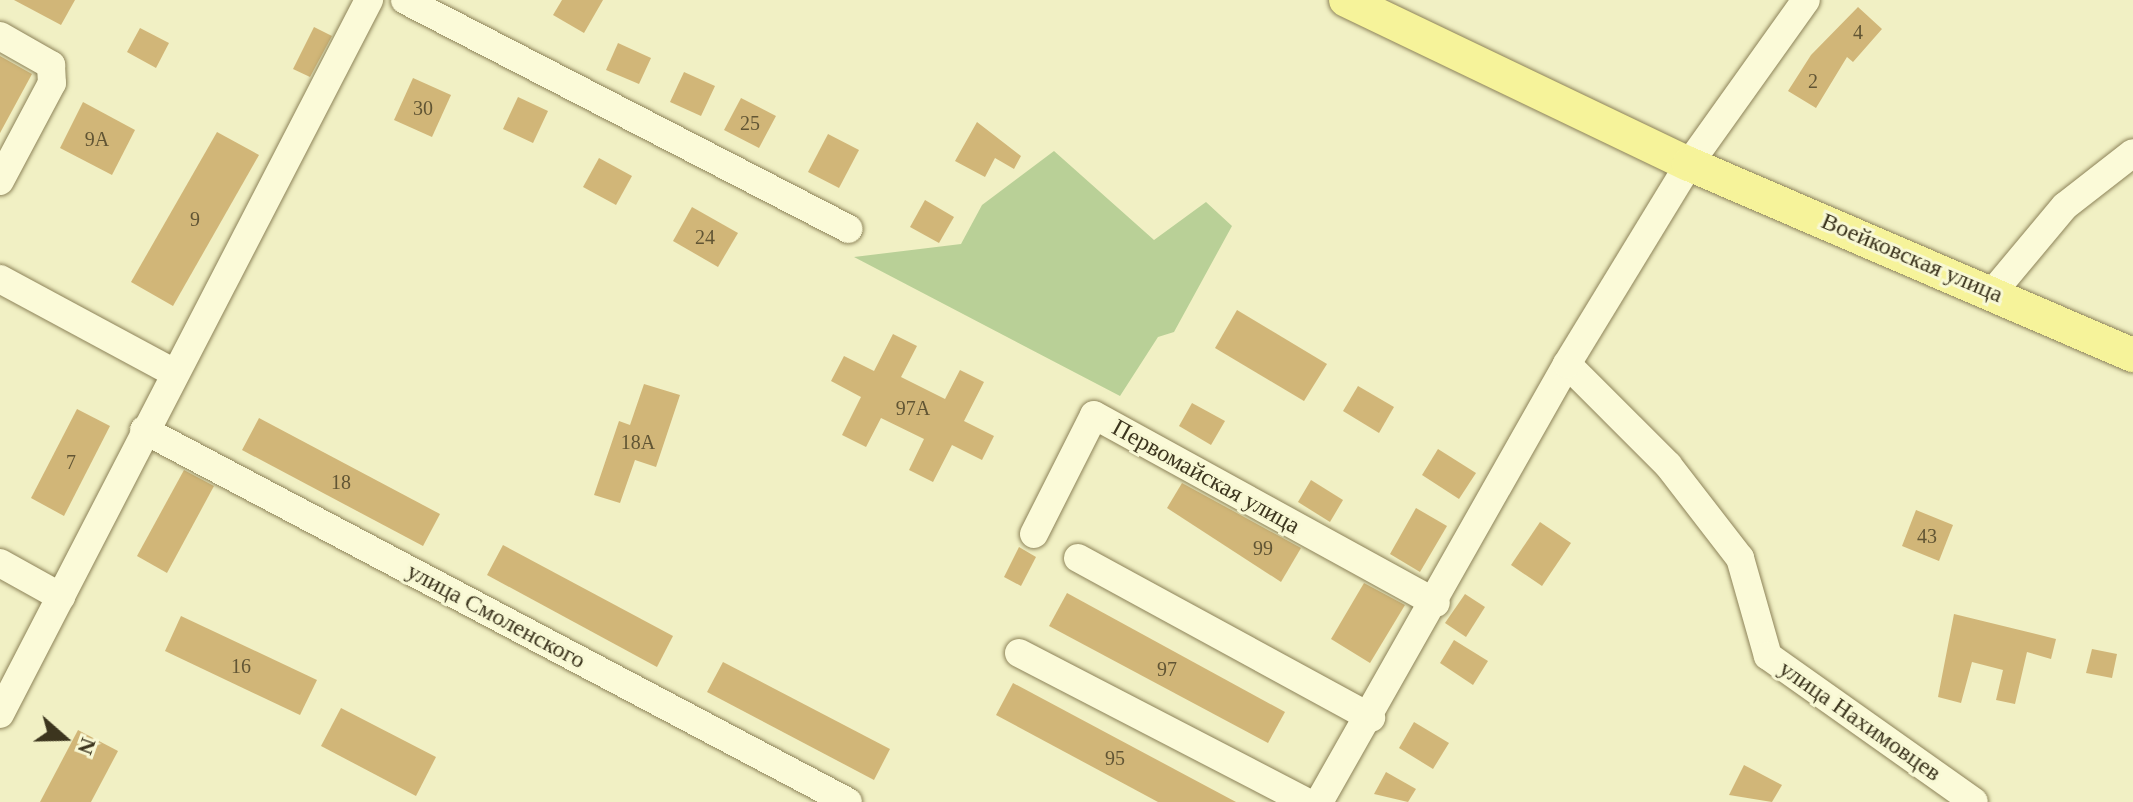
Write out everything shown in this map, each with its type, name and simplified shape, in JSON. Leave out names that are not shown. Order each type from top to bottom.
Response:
[{"type":"main road","name":"Воейковская улица","points":[[1346,0],[1689,164],[1993,292],[2133,355]]},
{"type":"street","points":[[0,714],[173,372],[369,0]]},
{"type":"street","points":[[405,0],[848,229]]},
{"type":"street","points":[[1319,802],[1371,718],[1567,364],[1689,164],[1806,0]]},
{"type":"street","points":[[0,36],[51,65],[52,83],[0,181]]},
{"type":"street","points":[[1993,292],[2065,206],[2133,153]]},
{"type":"street","points":[[0,279],[173,372]]},
{"type":"street","name":"улица Нахимовцев","points":[[1567,364],[1668,465],[1740,558],[1768,656],[1974,802]]},
{"type":"street","name":"Первомайская улица","points":[[1034,534],[1094,415],[1436,603]]},
{"type":"street","name":"улица Смоленского","points":[[144,430],[848,802]]},
{"type":"street","points":[[1078,558],[1371,718]]},
{"type":"street","points":[[0,563],[61,597]]},
{"type":"street","points":[[1019,653],[1307,802]]},
{"type":"green space","points":[[1054,151],[1154,240],[1206,202],[1232,226],[1174,332],[1158,337],[1120,396],[854,257],[961,244],[982,205]]},
{"type":"building","points":[[14,0],[75,0],[61,25]]},
{"type":"building","points":[[562,0],[603,0],[584,33],[553,15]]},
{"type":"building","points":[[1858,7],[1882,29],[1853,62],[1847,57],[1816,108],[1788,91],[1811,55]]},
{"type":"building","points":[[314,27],[332,36],[310,77],[293,69]]},
{"type":"building","points":[[140,28],[169,43],[156,68],[127,52]]},
{"type":"building","points":[[618,43],[651,58],[639,84],[606,70]]},
{"type":"building","points":[[0,56],[32,74],[0,133]]},
{"type":"building","points":[[684,72],[715,86],[701,116],[670,102]]},
{"type":"building","points":[[413,78],[451,95],[432,137],[394,120]]},
{"type":"building","points":[[518,97],[548,111],[533,143],[503,129]]},
{"type":"building","points":[[741,98],[776,116],[759,148],[724,130]]},
{"type":"building","points":[[83,102],[135,130],[112,175],[60,148]]},
{"type":"building","points":[[977,122],[1021,156],[1014,169],[995,158],[985,177],[955,161]]},
{"type":"building","points":[[217,132],[259,155],[173,306],[131,282]]},
{"type":"building","points":[[828,134],[859,150],[839,188],[808,172]]},
{"type":"building","points":[[599,158],[632,176],[616,205],[583,187]]},
{"type":"building","points":[[925,200],[954,217],[939,243],[910,227]]},
{"type":"building","points":[[692,207],[738,233],[718,267],[673,241]]},
{"type":"building","points":[[1237,310],[1327,364],[1304,401],[1215,348]]},
{"type":"building","points":[[893,334],[917,346],[901,377],[945,399],[960,370],[984,382],[964,421],[994,436],[982,460],[952,445],[933,482],[909,470],[924,439],[881,418],[866,447],[842,435],[861,397],[831,381],[844,356],[874,371]]},
{"type":"building","points":[[644,384],[680,395],[656,467],[635,460],[620,503],[594,495],[619,421],[630,425]]},
{"type":"building","points":[[1358,386],[1394,407],[1379,433],[1343,411]]},
{"type":"building","points":[[1192,403],[1225,421],[1211,445],[1179,426]]},
{"type":"building","points":[[77,409],[110,426],[64,516],[31,498]]},
{"type":"building","points":[[259,418],[440,514],[423,546],[242,450]]},
{"type":"building","points":[[1438,449],[1476,473],[1459,499],[1422,475]]},
{"type":"building","points":[[184,470],[214,486],[167,573],[137,556]]},
{"type":"building","points":[[1311,480],[1343,500],[1330,522],[1298,502]]},
{"type":"building","points":[[1182,483],[1301,548],[1281,582],[1167,508]]},
{"type":"building","points":[[1416,508],[1447,526],[1420,572],[1390,554]]},
{"type":"building","points":[[1916,510],[1953,525],[1939,561],[1902,546]]},
{"type":"building","points":[[1540,522],[1571,543],[1542,586],[1511,565]]},
{"type":"building","points":[[503,545],[673,636],[657,667],[487,575]]},
{"type":"building","points":[[1019,547],[1036,557],[1021,586],[1004,577]]},
{"type":"building","points":[[1364,583],[1405,605],[1370,663],[1331,639]]},
{"type":"building","points":[[1067,593],[1285,712],[1268,743],[1049,626]]},
{"type":"building","points":[[1465,594],[1485,607],[1466,637],[1445,623]]},
{"type":"building","points":[[1954,614],[2056,639],[2051,659],[2027,652],[2015,704],[1996,700],[2003,670],[1972,662],[1961,703],[1938,697]]},
{"type":"building","points":[[181,616],[317,680],[300,715],[165,651]]},
{"type":"building","points":[[1454,640],[1488,661],[1473,685],[1440,663]]},
{"type":"building","points":[[2092,649],[2117,654],[2112,678],[2086,673]]},
{"type":"building","points":[[723,662],[890,749],[874,780],[707,692]]},
{"type":"building","points":[[1013,683],[1236,802],[1158,802],[996,715]]},
{"type":"building","points":[[341,708],[436,757],[416,796],[321,746]]},
{"type":"building","points":[[1414,722],[1449,743],[1433,769],[1399,748]]},
{"type":"building","points":[[78,730],[118,751],[91,802],[40,802]]},
{"type":"building","points":[[1744,765],[1782,785],[1772,802],[1729,795]]},
{"type":"building","points":[[1386,772],[1416,789],[1408,802],[1374,794]]}]
